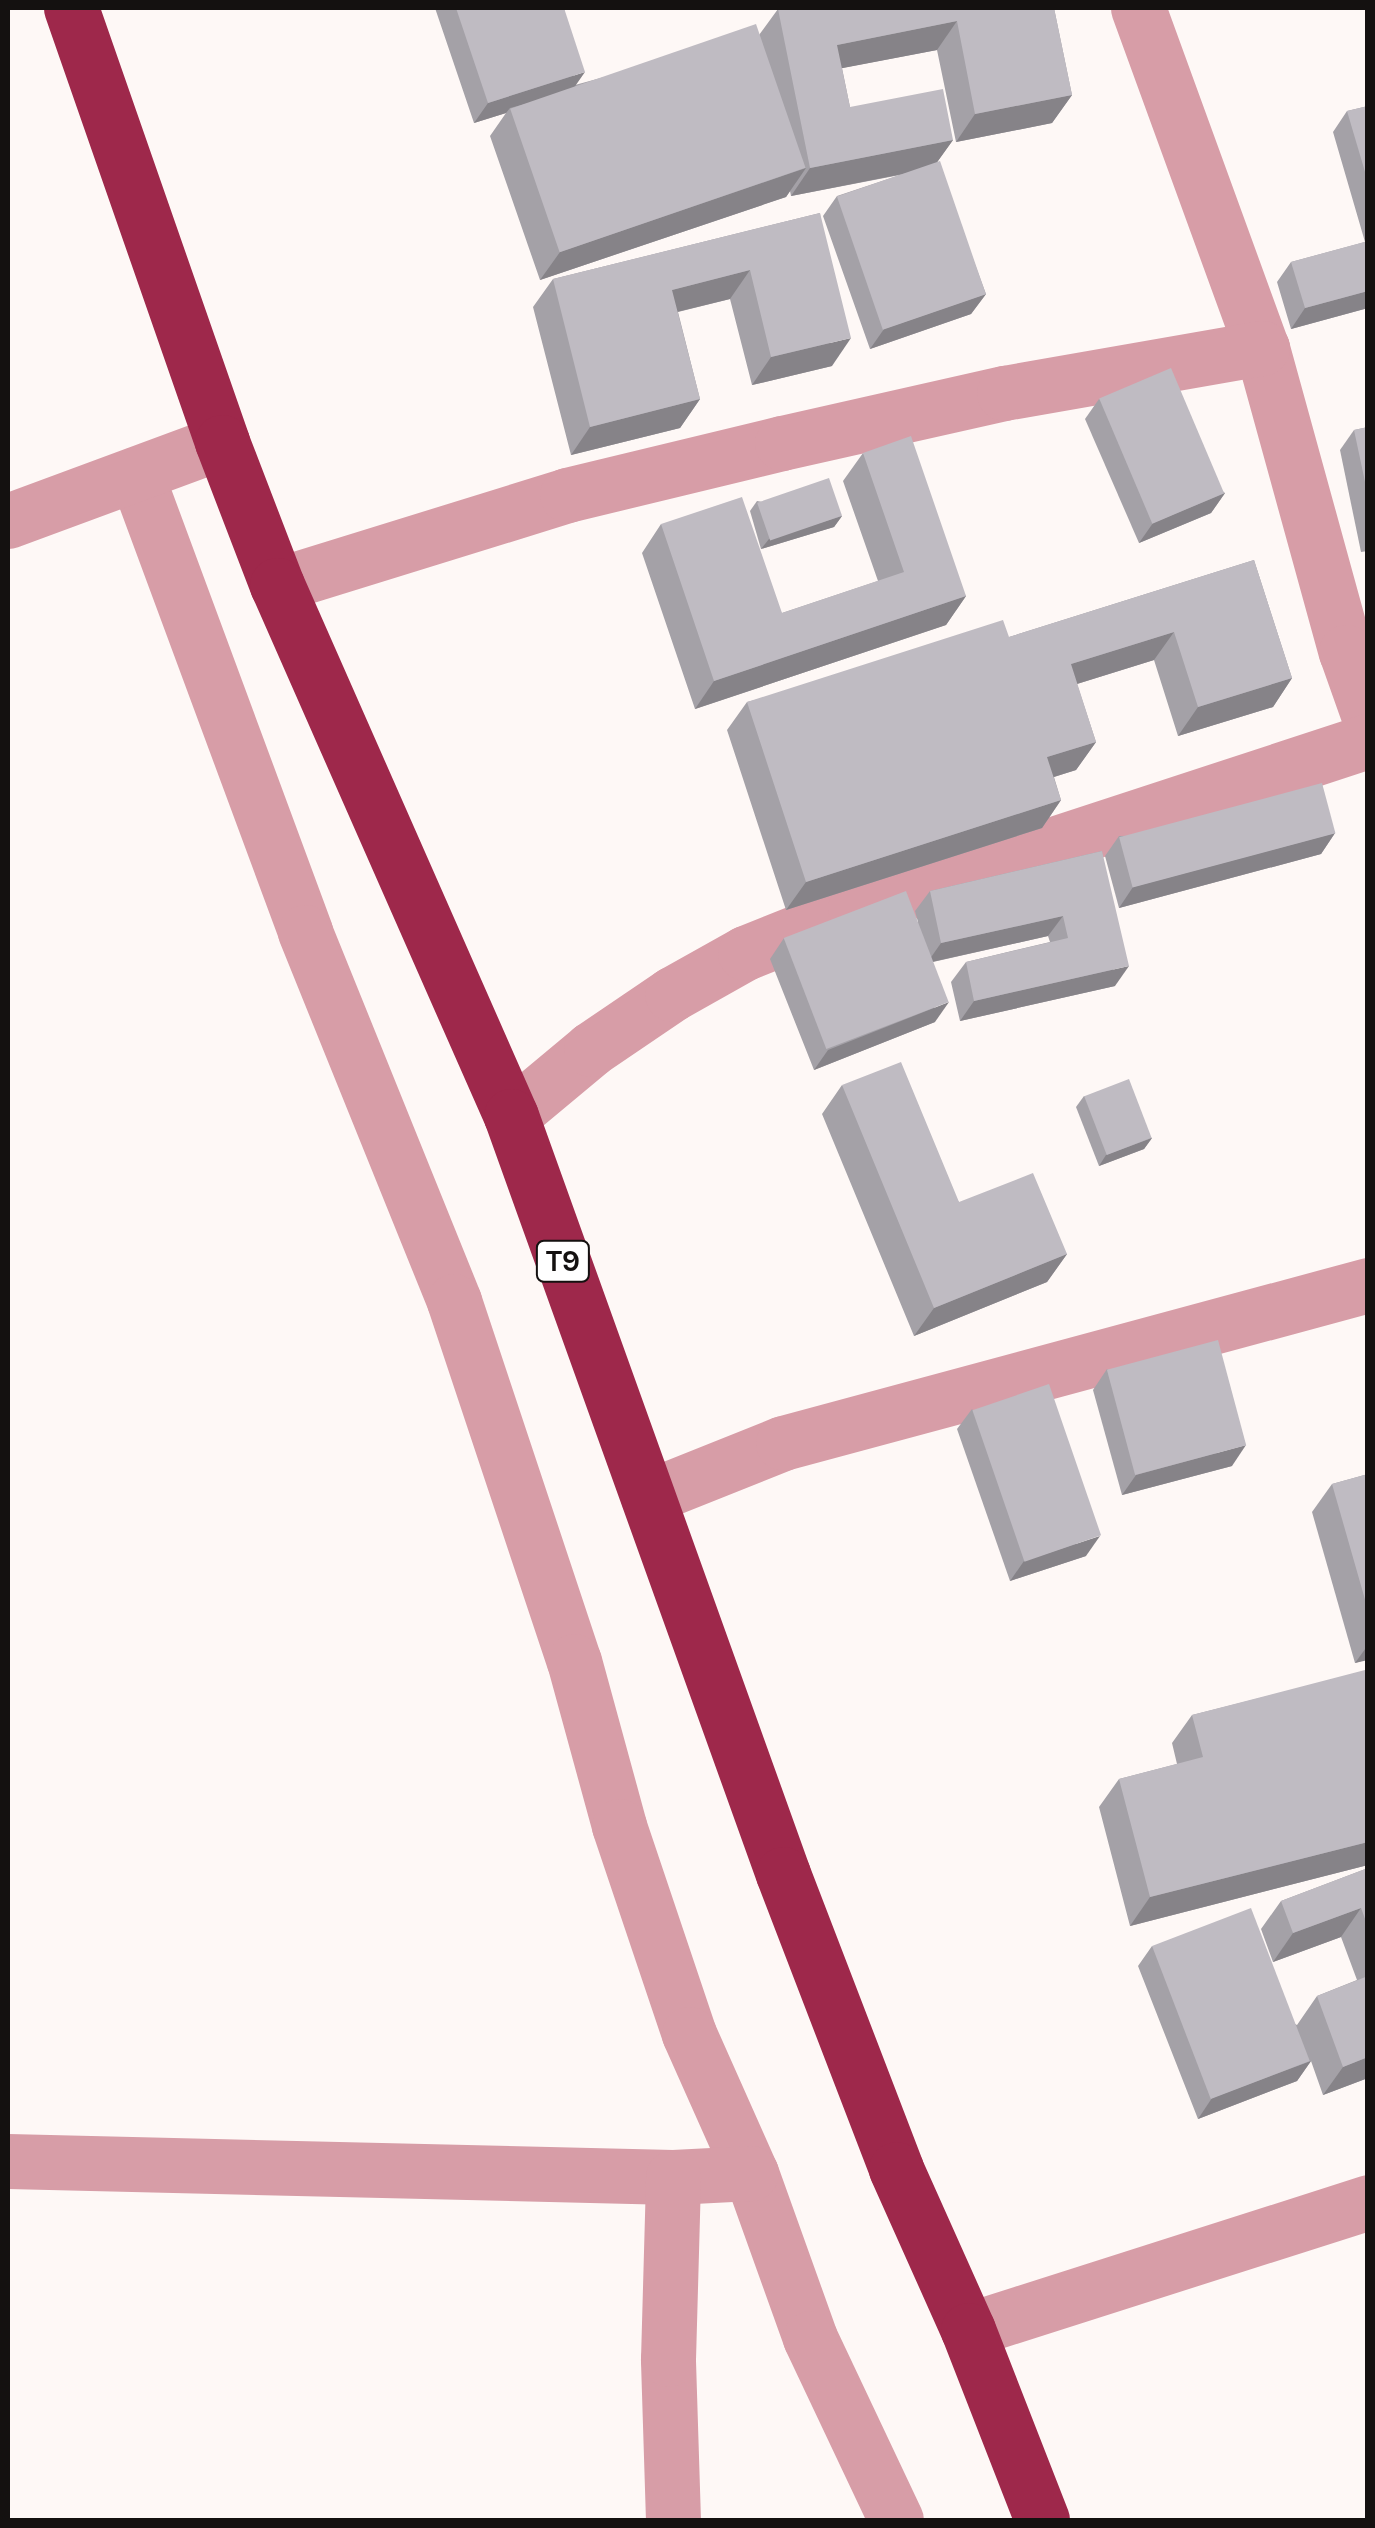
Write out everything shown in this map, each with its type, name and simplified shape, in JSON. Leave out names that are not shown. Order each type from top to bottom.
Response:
[{"type":"highway","name":"T9","points":[[71,8],[222,442],[277,584],[512,1116],[804,1929],[896,2169],[968,2330],[1042,2520]]},
{"type":"street","points":[[1138,8],[1262,348],[1357,648],[1368,714]]},
{"type":"street","points":[[277,584],[567,496],[746,452],[1004,393],[1262,348]]},
{"type":"street","points":[[8,522],[222,442]]},
{"type":"street","points":[[136,474],[305,932],[454,1301],[574,1661],[656,1943],[690,2034],[751,2173],[810,2338],[896,2520]]},
{"type":"street","points":[[512,1116],[590,1049],[672,994],[745,953],[855,909],[1368,741]]},
{"type":"street","points":[[648,1497],[783,1443],[1368,1285]]},
{"type":"street","points":[[8,2161],[674,2177],[751,2173]]},
{"type":"street","points":[[673,2520],[668,2359],[674,2177]]},
{"type":"street","points":[[968,2330],[1368,2202]]},
{"type":"building","points":[[456,8],[564,8],[585,72],[488,103]]},
{"type":"building","points":[[1054,8],[1072,95],[975,114],[957,21],[837,45],[850,107],[943,89],[953,140],[810,168],[778,9]]},
{"type":"building","points":[[756,24],[805,168],[560,252],[510,109]]},
{"type":"building","points":[[1368,106],[1368,182],[1347,111]]},
{"type":"building","points":[[940,161],[986,294],[883,330],[837,196]]},
{"type":"building","points":[[820,213],[851,338],[771,357],[750,270],[672,290],[700,399],[590,427],[553,279]]},
{"type":"building","points":[[1368,241],[1368,291],[1305,308],[1291,262]]},
{"type":"building","points":[[1171,368],[1224,493],[1152,524],[1099,398]]},
{"type":"building","points":[[1368,427],[1368,496],[1354,430]]},
{"type":"building","points":[[911,436],[966,596],[714,681],[661,524],[742,497],[782,613],[904,572],[863,453]]},
{"type":"building","points":[[829,478],[842,516],[770,541],[757,503]]},
{"type":"building","points":[[1254,560],[1292,678],[1198,707],[1174,632],[1071,664],[1096,742],[1047,757],[1061,800],[806,882],[747,702],[1003,620],[1009,637]]},
{"type":"building","points":[[1322,783],[1335,833],[1133,888],[1119,837]]},
{"type":"building","points":[[1102,851],[1129,966],[974,1001],[966,962],[1068,938],[1063,916],[941,943],[930,891]]},
{"type":"building","points":[[906,891],[949,1002],[826,1049],[784,938]]},
{"type":"building","points":[[901,1062],[959,1202],[1033,1173],[1067,1254],[934,1308],[842,1085]]},
{"type":"building","points":[[1129,1079],[1152,1138],[1107,1155],[1084,1096]]},
{"type":"building","points":[[1218,1340],[1246,1445],[1135,1475],[1107,1370]]},
{"type":"building","points":[[1049,1384],[1101,1535],[1025,1562],[972,1410]]},
{"type":"building","points":[[1368,1474],[1368,1610],[1332,1484]]},
{"type":"building","points":[[1365,1670],[1368,1842],[1150,1897],[1119,1779],[1203,1757],[1192,1715]]},
{"type":"building","points":[[1368,1868],[1368,1927],[1361,1908],[1293,1933],[1281,1901]]},
{"type":"building","points":[[1251,1908],[1310,2061],[1211,2099],[1152,1946]]},
{"type":"building","points":[[1368,1976],[1368,2057],[1343,2067],[1317,1996]]}]
